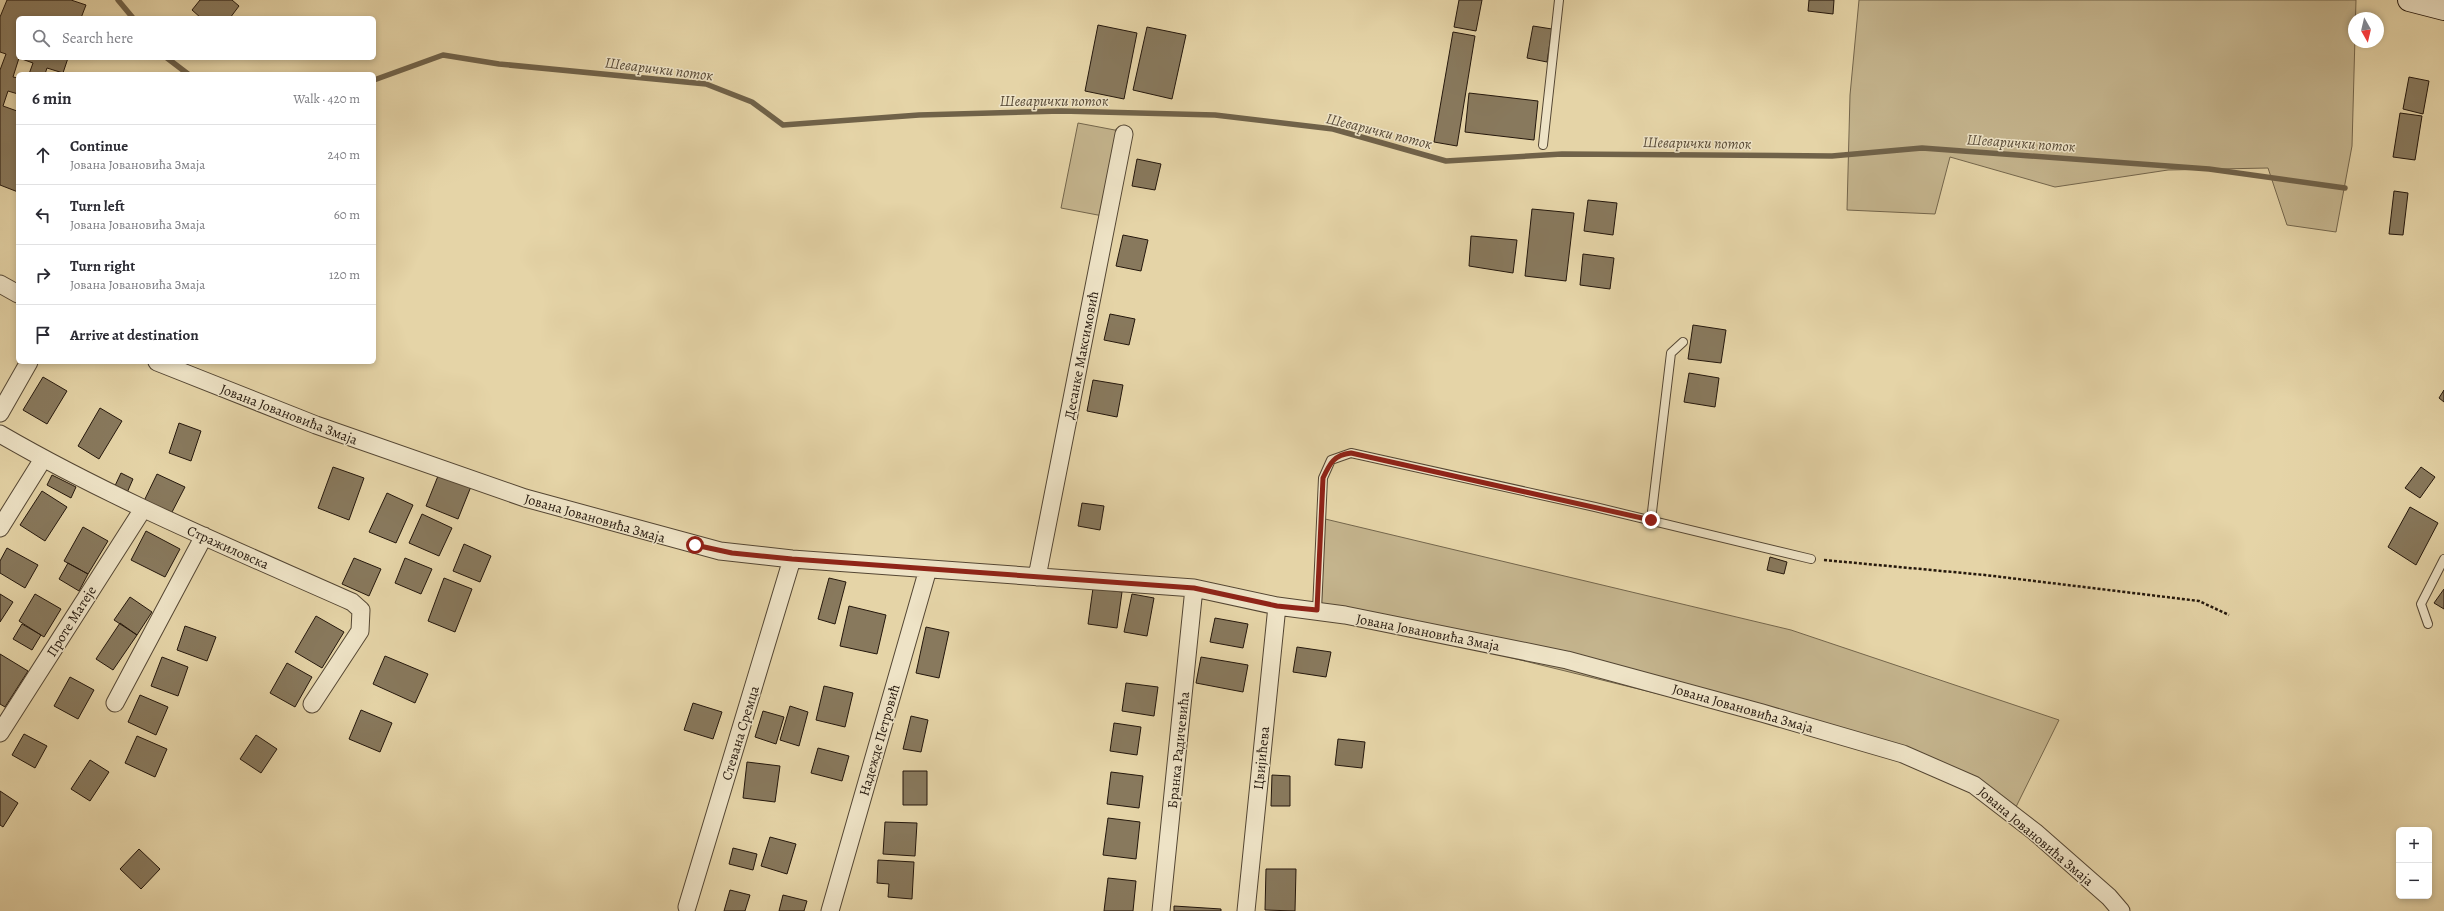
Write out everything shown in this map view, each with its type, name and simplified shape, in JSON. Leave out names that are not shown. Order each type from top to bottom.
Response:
[{"type":"main road","points":[[2409,0],[2444,9]]},
{"type":"street","name":"Десанке Максимовић","points":[[1037,577],[1124,134]]},
{"type":"street","points":[[0,284],[16,293]]},
{"type":"street","points":[[0,413],[28,364]]},
{"type":"street","name":"Јована Јовановића Змаја","points":[[162,364],[316,425],[525,498],[720,551],[792,559],[1194,588],[1277,606],[1317,610],[1568,660],[1762,713],[1903,754],[1974,785],[2035,832],[2109,897],[2121,911]]},
{"type":"street","name":"Стражиловска","points":[[0,434],[43,459],[143,509],[352,602],[361,610],[360,631],[312,704]]},
{"type":"street","points":[[0,528],[43,459]]},
{"type":"street","name":"Проте Матеје","points":[[0,733],[143,509]]},
{"type":"street","points":[[115,703],[204,536]]},
{"type":"street","name":"Стевана Сремца","points":[[687,907],[792,559]]},
{"type":"street","name":"Надежде Петровић","points":[[830,911],[928,569]]},
{"type":"street","name":"Бранка Радичевића","points":[[1161,911],[1194,588]]},
{"type":"street","name":"Цвијићева","points":[[1246,911],[1277,606]]},
{"type":"lane","points":[[1543,145],[1559,0]]},
{"type":"lane","points":[[1651,520],[1671,353],[1683,342]]},
{"type":"lane","points":[[1317,610],[1323,478],[1331,460],[1343,454],[1351,453],[1651,520],[1811,559]]},
{"type":"lane","points":[[2428,624],[2421,604],[2444,559]]},
{"type":"path","points":[[1811,559],[1985,575],[2199,601],[2229,615]]},
{"type":"shaded area","points":[[1859,0],[2356,0],[2356,12],[2348,12],[2348,48],[2355,48],[2352,146],[2336,232],[2287,225],[2268,168],[2168,170],[2055,187],[1950,157],[1935,214],[1847,210],[1850,95]]},
{"type":"shaded area","points":[[1078,123],[1120,131],[1103,216],[1061,208]]},
{"type":"shaded area","points":[[1321,518],[1791,630],[2059,720],[2012,815],[1903,754],[1317,610]]},
{"type":"building","points":[[7,0],[71,0],[86,5],[82,16],[16,16],[16,60],[18,60],[13,77],[16,78],[16,93],[8,91],[3,106],[16,111],[16,191],[0,185],[0,70],[6,54],[0,52],[0,17]]},
{"type":"building","points":[[200,0],[232,0],[239,6],[232,16],[199,16],[192,10]]},
{"type":"building","points":[[1459,0],[1482,0],[1476,31],[1454,27]]},
{"type":"building","points":[[1809,0],[1834,0],[1833,14],[1808,11]]},
{"type":"building","points":[[1098,25],[1137,33],[1124,99],[1085,91]]},
{"type":"building","points":[[1533,26],[1552,29],[1547,62],[1527,58]]},
{"type":"building","points":[[1147,27],[1186,35],[1172,99],[1133,90]]},
{"type":"building","points":[[1453,32],[1475,36],[1457,146],[1434,142]]},
{"type":"building","points":[[25,60],[67,60],[63,72],[47,68],[46,72],[30,72],[33,63]]},
{"type":"building","points":[[2409,77],[2429,81],[2423,114],[2403,109]]},
{"type":"building","points":[[1469,93],[1538,101],[1534,140],[1465,132]]},
{"type":"building","points":[[2400,113],[2422,116],[2415,160],[2393,157]]},
{"type":"building","points":[[1137,159],[1161,164],[1155,190],[1132,186]]},
{"type":"building","points":[[2394,191],[2408,193],[2403,235],[2389,234]]},
{"type":"building","points":[[1588,200],[1617,203],[1613,235],[1584,231]]},
{"type":"building","points":[[1532,209],[1574,213],[1566,281],[1525,276]]},
{"type":"building","points":[[1123,235],[1148,240],[1141,271],[1116,266]]},
{"type":"building","points":[[1471,236],[1517,240],[1513,273],[1469,266]]},
{"type":"building","points":[[1583,254],[1614,258],[1610,289],[1580,285]]},
{"type":"building","points":[[1110,314],[1135,319],[1129,345],[1104,340]]},
{"type":"building","points":[[1693,325],[1726,330],[1721,363],[1688,359]]},
{"type":"building","points":[[1689,373],[1719,378],[1715,407],[1684,402]]},
{"type":"building","points":[[43,377],[67,391],[47,424],[23,410]]},
{"type":"building","points":[[1093,380],[1123,385],[1117,417],[1087,411]]},
{"type":"building","points":[[2444,390],[2444,402],[2439,398]]},
{"type":"building","points":[[100,408],[122,421],[99,459],[78,446]]},
{"type":"building","points":[[179,423],[201,431],[191,461],[169,453]]},
{"type":"building","points":[[333,467],[364,478],[349,520],[318,508]]},
{"type":"building","points":[[2421,467],[2435,477],[2420,498],[2405,488]]},
{"type":"building","points":[[440,471],[472,484],[458,519],[426,506]]},
{"type":"building","points":[[121,473],[133,479],[126,495],[113,490]]},
{"type":"building","points":[[157,474],[185,487],[170,516],[143,503]]},
{"type":"building","points":[[52,475],[76,487],[71,498],[47,485]]},
{"type":"building","points":[[42,491],[67,507],[45,541],[20,525]]},
{"type":"building","points":[[387,493],[413,505],[396,543],[369,532]]},
{"type":"building","points":[[1082,503],[1104,506],[1100,530],[1078,526]]},
{"type":"building","points":[[2410,507],[2438,523],[2416,565],[2388,547]]},
{"type":"building","points":[[422,514],[452,528],[439,556],[409,543]]},
{"type":"building","points":[[83,527],[108,541],[88,574],[64,561]]},
{"type":"building","points":[[146,531],[180,549],[165,577],[131,560]]},
{"type":"building","points":[[464,544],[491,556],[480,582],[453,571]]},
{"type":"building","points":[[7,548],[38,565],[25,588],[0,573],[0,561]]},
{"type":"building","points":[[1770,557],[1787,562],[1784,574],[1767,570]]},
{"type":"building","points":[[354,558],[381,569],[369,596],[342,584]]},
{"type":"building","points":[[405,558],[432,569],[421,594],[395,583]]},
{"type":"building","points":[[68,563],[88,574],[79,591],[59,579]]},
{"type":"building","points":[[444,578],[472,589],[455,632],[428,621]]},
{"type":"building","points":[[829,578],[846,582],[835,624],[818,619]]},
{"type":"building","points":[[1093,588],[1122,592],[1117,628],[1088,624]]},
{"type":"building","points":[[2444,589],[2444,609],[2434,603]]},
{"type":"building","points":[[0,594],[13,602],[0,622]]},
{"type":"building","points":[[35,594],[61,609],[44,637],[19,621]]},
{"type":"building","points":[[1132,594],[1154,598],[1147,636],[1124,632]]},
{"type":"building","points":[[130,597],[152,612],[137,635],[114,620]]},
{"type":"building","points":[[849,606],[886,615],[877,654],[840,646]]},
{"type":"building","points":[[316,616],[344,632],[322,668],[295,652]]},
{"type":"building","points":[[1215,618],[1248,624],[1243,648],[1210,642]]},
{"type":"building","points":[[120,623],[137,635],[113,670],[96,659]]},
{"type":"building","points":[[22,624],[41,635],[32,650],[13,639]]},
{"type":"building","points":[[185,626],[216,637],[207,661],[177,650]]},
{"type":"building","points":[[926,627],[949,632],[939,678],[916,673]]},
{"type":"building","points":[[1297,647],[1331,652],[1326,677],[1293,672]]},
{"type":"building","points":[[0,654],[28,671],[5,707],[0,704]]},
{"type":"building","points":[[385,656],[428,674],[415,703],[373,684]]},
{"type":"building","points":[[162,657],[188,667],[178,696],[151,686]]},
{"type":"building","points":[[1201,657],[1248,665],[1243,692],[1196,683]]},
{"type":"building","points":[[287,663],[312,677],[295,707],[270,693]]},
{"type":"building","points":[[70,677],[94,690],[78,719],[54,706]]},
{"type":"building","points":[[1126,683],[1158,687],[1154,716],[1122,711]]},
{"type":"building","points":[[824,686],[853,693],[845,727],[816,720]]},
{"type":"building","points":[[140,695],[168,707],[156,735],[128,722]]},
{"type":"building","points":[[693,703],[722,712],[713,739],[684,730]]},
{"type":"building","points":[[790,706],[808,712],[799,746],[780,740]]},
{"type":"building","points":[[361,710],[392,723],[380,752],[349,739]]},
{"type":"building","points":[[763,711],[784,717],[776,744],[755,737]]},
{"type":"building","points":[[911,716],[928,720],[921,752],[903,749]]},
{"type":"building","points":[[1114,723],[1141,727],[1137,755],[1110,751]]},
{"type":"building","points":[[24,734],[47,746],[35,768],[12,755]]},
{"type":"building","points":[[256,735],[277,749],[261,773],[240,759]]},
{"type":"building","points":[[137,736],[167,749],[155,777],[125,763]]},
{"type":"building","points":[[1338,739],[1365,742],[1362,768],[1335,765]]},
{"type":"building","points":[[818,748],[849,756],[842,781],[811,773]]},
{"type":"building","points":[[90,760],[109,772],[90,801],[71,789]]},
{"type":"building","points":[[747,762],[780,766],[775,802],[743,798]]},
{"type":"building","points":[[903,771],[927,771],[927,805],[903,805]]},
{"type":"building","points":[[1111,772],[1143,776],[1139,808],[1107,804]]},
{"type":"building","points":[[1272,775],[1290,776],[1290,806],[1271,806]]},
{"type":"building","points":[[0,791],[18,803],[3,827],[0,825]]},
{"type":"building","points":[[1108,818],[1140,822],[1136,859],[1103,855]]},
{"type":"building","points":[[885,822],[917,823],[915,856],[883,854]]},
{"type":"building","points":[[770,837],[796,844],[787,874],[761,866]]},
{"type":"building","points":[[733,848],[757,854],[753,870],[729,864]]},
{"type":"building","points":[[139,849],[160,869],[141,889],[120,869]]},
{"type":"building","points":[[878,860],[914,862],[912,899],[888,897],[889,884],[877,883]]},
{"type":"building","points":[[1266,869],[1296,869],[1295,911],[1265,910]]},
{"type":"building","points":[[1108,878],[1136,881],[1133,911],[1104,911]]},
{"type":"building","points":[[730,890],[750,895],[745,911],[724,911]]},
{"type":"building","points":[[783,895],[807,901],[804,911],[779,911]]},
{"type":"building","points":[[1174,906],[1221,909],[1221,911],[1174,911]]},
{"type":"waterway","name":"Шеварички поток","points":[[118,0],[131,16]]},
{"type":"waterway","name":"Шеварички поток","points":[[376,79],[443,55],[499,64],[706,84],[752,102],[783,125],[919,115],[1061,111],[1215,115],[1333,129],[1446,161],[1562,154],[1832,156],[1922,148],[2209,169],[2345,188]]},
{"type":"waterway","name":"Шеварички поток","points":[[170,60],[185,72]]},
{"type":"route","points":[[695,545],[732,553],[792,559],[1194,588],[1277,606],[1317,610],[1323,478],[1331,460],[1343,454],[1351,453],[1651,520]]}]
